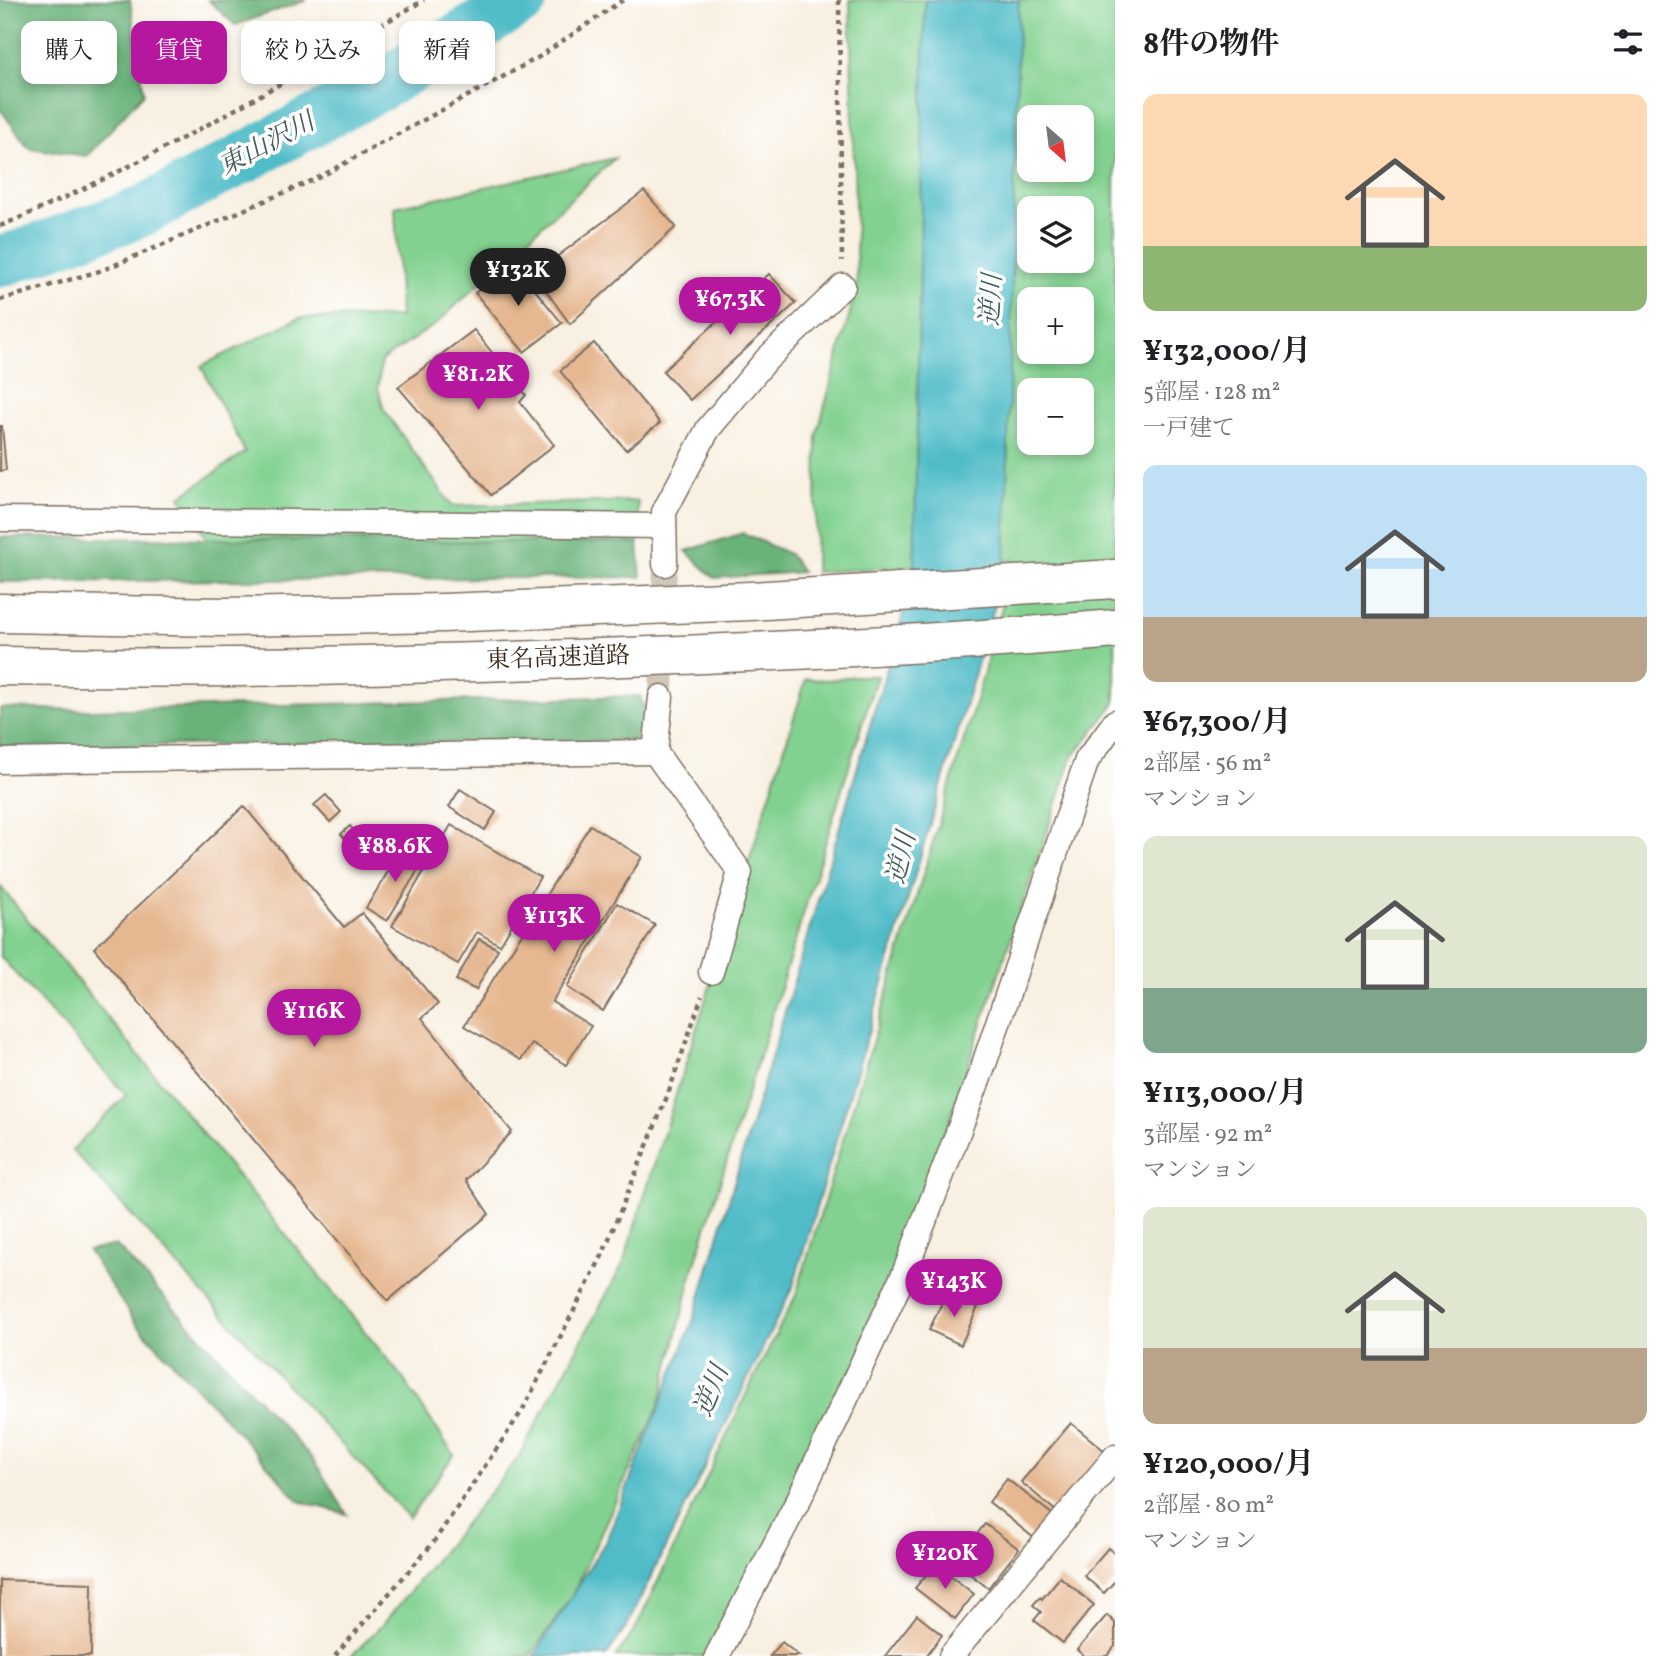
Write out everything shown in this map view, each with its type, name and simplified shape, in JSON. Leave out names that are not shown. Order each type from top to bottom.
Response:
[{"type":"highway","name":"東名高速道路","points":[[0,613],[239,617],[443,613],[750,601],[1115,579]]},
{"type":"highway","name":"東名高速道路","points":[[0,666],[444,664],[746,653],[1115,629]]},
{"type":"street","points":[[665,564],[664,512],[708,429],[767,359],[843,286]]},
{"type":"street","points":[[0,519],[664,526]]},
{"type":"street","points":[[661,697],[654,752],[740,872],[711,972]]},
{"type":"street","points":[[717,1656],[800,1497],[904,1274],[983,1067],[1087,760],[1115,722]]},
{"type":"street","points":[[0,761],[654,752]]},
{"type":"street","points":[[951,1656],[1115,1457]]},
{"type":"path","points":[[0,226],[31,214],[199,131],[424,0]]},
{"type":"path","points":[[0,300],[103,270],[316,178],[538,57],[623,0]]},
{"type":"path","points":[[839,0],[843,286]]},
{"type":"path","points":[[335,1656],[433,1543],[523,1411],[602,1256],[668,1094],[711,972]]},
{"type":"green space","points":[[0,0],[130,0],[133,21],[131,21],[131,84],[143,84],[144,93],[87,156],[29,148],[0,109]]},
{"type":"green space","points":[[208,0],[307,0],[241,21],[235,25]]},
{"type":"green space","points":[[850,0],[1115,0],[1115,703],[1072,758],[958,1094],[904,1274],[717,1656],[616,1656],[635,1630],[796,1295],[979,690],[1015,560],[815,572],[817,435],[857,286]]},
{"type":"green space","points":[[615,158],[436,324],[381,361],[378,388],[384,410],[452,506],[638,501],[638,543],[208,540],[180,497],[245,452],[201,366],[299,318],[400,317],[395,207]]},
{"type":"green space","points":[[743,533],[789,554],[802,572],[714,578],[686,551]]},
{"type":"green space","points":[[0,537],[638,543],[641,577],[0,582]]},
{"type":"green space","points":[[877,676],[693,1270],[659,1406],[573,1594],[530,1656],[351,1656],[385,1622],[518,1458],[623,1264],[806,679],[829,680]]},
{"type":"green space","points":[[640,696],[649,719],[635,740],[0,747],[0,708],[92,710]]},
{"type":"green space","points":[[0,886],[402,1377],[454,1455],[409,1518],[72,1150],[126,1095],[0,956]]},
{"type":"green space","points":[[116,1245],[312,1458],[347,1514],[299,1501],[137,1325],[88,1251]]},
{"type":"water","name":"逆川","points":[[925,0],[1019,0],[1005,571],[793,1286],[627,1626],[606,1656],[534,1656],[606,1541],[693,1321],[914,577]]},
{"type":"building","points":[[644,191],[676,227],[570,324],[534,274]]},
{"type":"building","points":[[513,263],[562,323],[524,352],[475,293]]},
{"type":"building","points":[[769,274],[796,303],[690,400],[663,371]]},
{"type":"building","points":[[474,330],[526,395],[520,402],[554,445],[491,495],[398,387]]},
{"type":"building","points":[[594,343],[660,423],[626,450],[560,371]]},
{"type":"building","points":[[0,426],[6,470],[0,471]]},
{"type":"building","points":[[460,789],[496,812],[485,830],[449,807]]},
{"type":"building","points":[[326,795],[341,812],[330,822],[314,805]]},
{"type":"building","points":[[244,806],[344,927],[362,913],[438,1004],[422,1018],[512,1132],[466,1180],[489,1214],[388,1301],[94,948]]},
{"type":"building","points":[[451,825],[540,877],[500,945],[477,932],[458,964],[392,926]]},
{"type":"building","points":[[590,825],[642,857],[552,1002],[591,1026],[566,1065],[532,1044],[521,1060],[464,1026]]},
{"type":"building","points":[[350,826],[363,841],[353,848],[341,834]]},
{"type":"building","points":[[400,830],[408,836],[399,847],[391,841]]},
{"type":"building","points":[[384,841],[392,847],[384,856],[377,851]]},
{"type":"building","points":[[403,847],[424,860],[387,921],[366,908]]},
{"type":"building","points":[[617,903],[655,925],[603,1011],[567,987]]},
{"type":"building","points":[[479,939],[498,949],[476,990],[456,980]]},
{"type":"building","points":[[947,1292],[978,1307],[961,1345],[929,1330]]},
{"type":"building","points":[[1071,1423],[1106,1452],[1056,1511],[1021,1482]]},
{"type":"building","points":[[1007,1479],[1053,1515],[1034,1538],[989,1502]]},
{"type":"building","points":[[985,1524],[1019,1549],[988,1588],[955,1562]]},
{"type":"building","points":[[1108,1548],[1115,1554],[1115,1581],[1104,1593],[1084,1576]]},
{"type":"building","points":[[935,1564],[974,1594],[955,1619],[915,1588]]},
{"type":"building","points":[[1060,1577],[1094,1605],[1063,1643],[1034,1620],[1041,1612],[1033,1605],[1040,1597],[1042,1599]]},
{"type":"building","points":[[0,1580],[92,1583],[91,1656],[0,1656]]},
{"type":"building","points":[[917,1615],[942,1635],[926,1656],[885,1656]]},
{"type":"building","points":[[1107,1615],[1115,1623],[1115,1646],[1107,1656],[1084,1656],[1077,1650]]},
{"type":"building","points":[[782,1642],[799,1656],[770,1656]]},
{"type":"waterway","name":"東山沢川","points":[[0,262],[141,212],[378,87],[522,0]]},
{"type":"tunnel","points":[[661,697],[665,564]]}]
